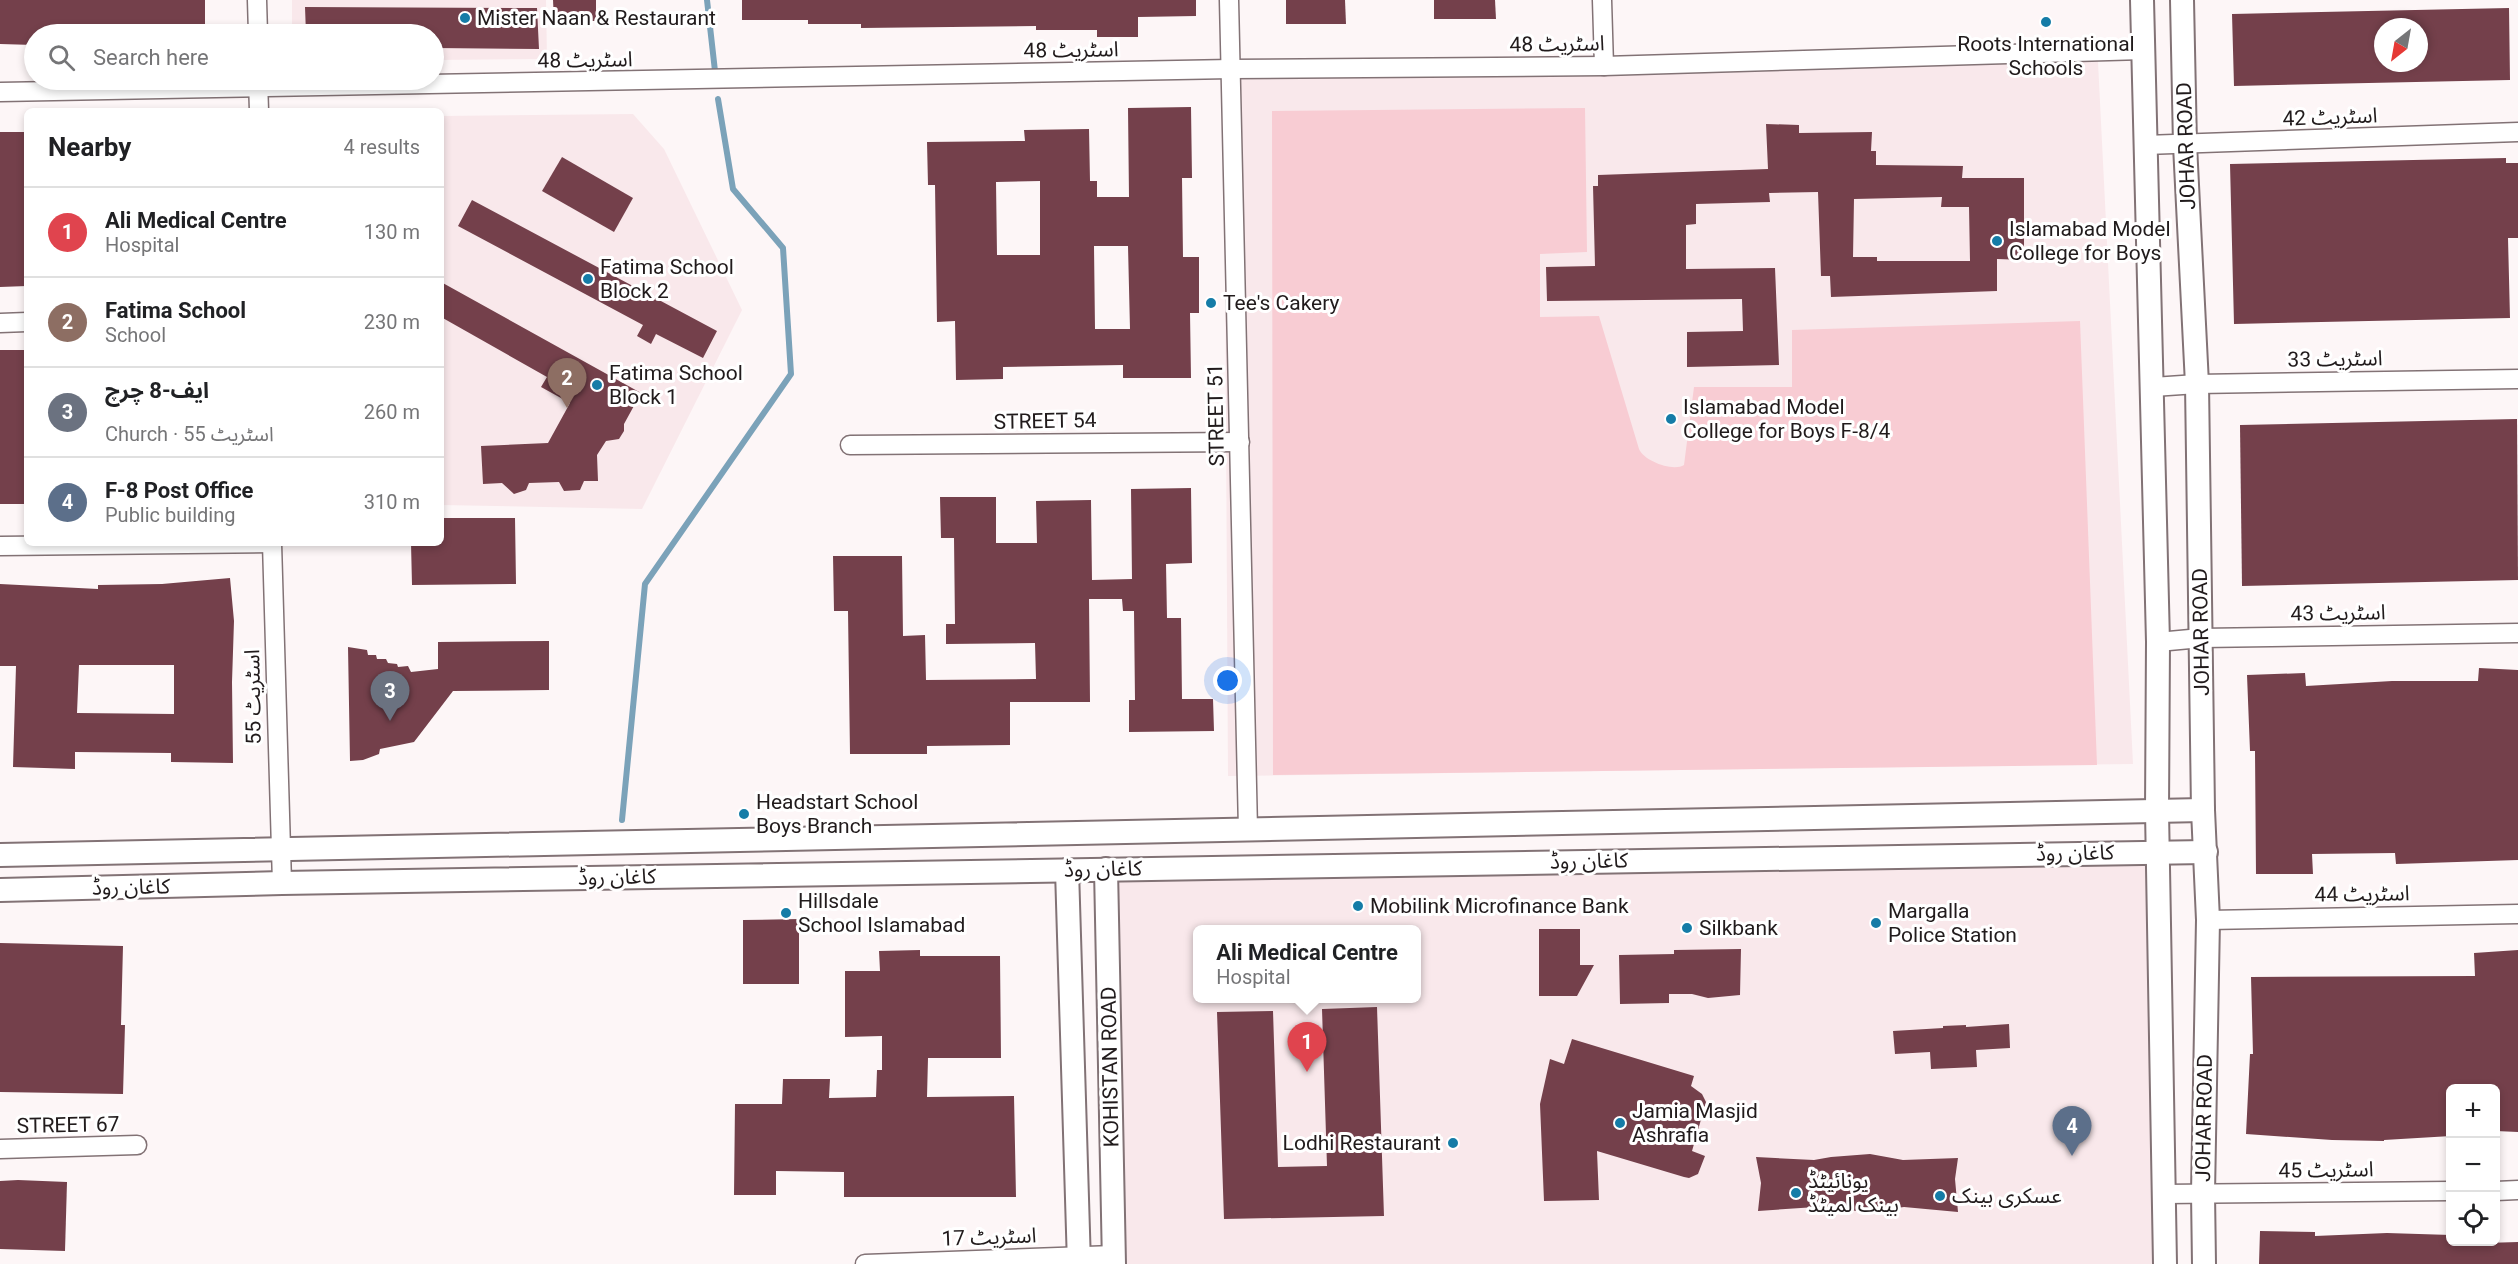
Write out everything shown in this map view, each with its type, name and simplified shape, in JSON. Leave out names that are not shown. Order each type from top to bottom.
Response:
[{"type":"street","points":[[257,0],[258,24]]},
{"type":"street","name":"STREET 51","points":[[1229,0],[1248,830]]},
{"type":"street","points":[[1602,0],[1604,66]]},
{"type":"street","name":"JOHAR ROAD","points":[[2142,0],[2158,642],[2157,811],[2165,1264]]},
{"type":"street","name":"JOHAR ROAD","points":[[2182,0],[2185,145],[2197,384],[2208,920],[2203,1193],[2204,1264]]},
{"type":"street","name":"اسٹریٹ 48","points":[[444,81],[1231,69],[1604,66],[2143,50]]},
{"type":"street","name":"اسٹریٹ 48","points":[[0,92],[64,90]]},
{"type":"street","points":[[258,90],[259,108]]},
{"type":"street","name":"اسٹریٹ 42","points":[[2145,145],[2518,132]]},
{"type":"street","points":[[0,323],[24,322]]},
{"type":"street","name":"اسٹریٹ 33","points":[[2153,387],[2197,384],[2518,379]]},
{"type":"street","name":"STREET 54","points":[[850,445],[1240,442]]},
{"type":"street","points":[[0,546],[24,546]]},
{"type":"street","name":"اسٹریٹ 55","points":[[272,546],[282,883]]},
{"type":"street","name":"اسٹریٹ 43","points":[[2158,642],[2201,638],[2518,633]]},
{"type":"street","name":"کاغان روڈ","points":[[0,855],[2204,810]]},
{"type":"street","points":[[1996,814],[1998,854]]},
{"type":"street","points":[[1517,824],[1518,862]]},
{"type":"street","name":"کاغان روڈ","points":[[0,890],[282,883],[2206,852]]},
{"type":"street","name":"KOHISTAN ROAD","points":[[1106,869],[1114,1259]]},
{"type":"street","name":"KOHISTAN ROAD","points":[[1066,870],[1079,1260]]},
{"type":"street","name":"اسٹریٹ 44","points":[[2208,920],[2518,914]]},
{"type":"street","name":"STREET 67","points":[[0,1149],[137,1145]]},
{"type":"street","points":[[2500,1191],[2518,1190]]},
{"type":"street","name":"اسٹریٹ 45","points":[[2164,1194],[2446,1191]]},
{"type":"street","name":"اسٹریٹ 17","points":[[865,1264],[1114,1259]]},
{"type":"shaded area","points":[[292,0],[546,0],[547,59],[444,60],[444,24],[292,24]]},
{"type":"shaded area","name":"Islamabad Model College for Boys F-8/4","points":[[2098,62],[2133,764],[1228,776],[1224,74]]},
{"type":"shaded area","name":"Islamabad Model College for Boys F-8/4","points":[[1585,108],[1587,252],[1540,254],[1540,317],[1599,316],[1639,449],[1647,458],[1659,464],[1673,467],[1684,465],[1694,387],[1792,387],[1792,330],[2080,321],[2097,765],[1273,775],[1272,111]]},
{"type":"shaded area","points":[[633,114],[664,149],[742,310],[642,509],[444,505],[444,116]]},
{"type":"shaded area","points":[[2158,853],[2165,1264],[1114,1264],[1106,869]]},
{"type":"building","points":[[0,0],[205,0],[205,24],[24,24],[24,45],[0,44]]},
{"type":"building","points":[[553,0],[596,0],[596,21],[554,21]]},
{"type":"building","points":[[742,0],[1196,0],[1196,16],[1138,17],[1138,37],[1097,37],[1097,30],[1036,30],[1036,26],[861,28],[861,24],[808,24],[808,20],[742,20]]},
{"type":"building","points":[[1286,0],[1345,0],[1346,24],[1286,24]]},
{"type":"building","points":[[1434,0],[1495,0],[1496,19],[1434,19]]},
{"type":"building","points":[[305,7],[537,8],[539,49],[444,48],[444,24],[306,24]]},
{"type":"building","points":[[2509,8],[2510,80],[2234,86],[2232,14]]},
{"type":"building","points":[[1191,107],[1192,178],[1182,178],[1183,257],[1199,257],[1199,313],[1190,313],[1191,378],[1123,378],[1123,365],[1003,367],[1003,379],[956,380],[955,321],[937,322],[935,185],[928,185],[927,142],[1025,141],[1024,130],[1089,129],[1090,181],[1097,181],[1097,197],[1129,197],[1128,108]],"holes":[[[1040,181],[1040,255],[997,255],[996,182]],[[1094,246],[1128,246],[1130,329],[1095,329]]]},
{"type":"building","name":"Islamabad Model College for Boys","points":[[1766,124],[1799,125],[1799,133],[1872,132],[1871,151],[1876,151],[1876,165],[1963,166],[1962,178],[2024,178],[2024,260],[1997,259],[1997,291],[1831,297],[1830,276],[1821,276],[1818,192],[1769,193],[1770,202],[1696,204],[1696,224],[1686,225],[1686,269],[1775,268],[1779,365],[1687,367],[1687,332],[1743,331],[1742,299],[1547,301],[1546,267],[1595,266],[1593,186],[1598,186],[1598,175],[1768,169]],"holes":[[[1942,197],[1941,207],[1969,207],[1970,261],[1877,261],[1877,257],[1853,257],[1854,199]]]},
{"type":"building","points":[[0,132],[24,132],[24,286],[0,287]]},
{"type":"building","points":[[562,157],[633,198],[614,232],[542,191]]},
{"type":"building","points":[[2506,158],[2506,163],[2518,163],[2518,238],[2508,238],[2510,318],[2234,324],[2230,164]]},
{"type":"building","name":"Fatima School Block 2","points":[[472,200],[717,331],[703,358],[656,334],[651,344],[637,336],[643,325],[458,226]]},
{"type":"building","name":"Fatima School Block 1","points":[[444,284],[641,393],[624,424],[624,431],[619,439],[606,441],[597,455],[598,481],[584,481],[580,490],[564,491],[559,482],[529,483],[526,490],[514,494],[502,483],[483,484],[481,446],[548,443],[570,403],[541,387],[547,377],[444,319]]},
{"type":"building","points":[[0,350],[24,350],[24,504],[0,504]]},
{"type":"building","points":[[2517,419],[2518,580],[2242,586],[2240,425]]},
{"type":"building","points":[[1191,488],[1192,563],[1166,564],[1167,618],[1181,618],[1182,699],[1213,699],[1214,731],[1129,732],[1129,700],[1135,700],[1134,611],[1123,611],[1122,599],[1089,599],[1090,702],[1010,702],[1010,745],[927,746],[927,754],[850,754],[848,611],[834,611],[833,556],[902,556],[903,636],[925,635],[926,680],[1036,679],[1035,643],[946,644],[946,624],[955,624],[954,538],[941,538],[940,497],[996,497],[996,543],[1037,543],[1036,501],[1091,500],[1092,580],[1132,579],[1131,489]]},
{"type":"building","points":[[444,518],[515,518],[516,584],[412,585],[411,546],[444,546]]},
{"type":"building","points":[[230,578],[234,621],[233,763],[171,762],[171,753],[75,752],[75,769],[13,767],[16,666],[0,666],[0,584],[98,589],[98,585],[162,584]],"holes":[[[79,665],[174,665],[174,714],[77,713]]]},
{"type":"building","points":[[549,641],[549,690],[453,691],[414,742],[380,749],[379,754],[363,760],[350,761],[348,647],[367,650],[368,655],[376,655],[377,659],[386,659],[388,663],[397,664],[398,667],[408,666],[411,672],[438,669],[438,642]]},
{"type":"building","points":[[2479,668],[2518,670],[2518,860],[2396,864],[2395,853],[2312,854],[2313,874],[2256,874],[2255,751],[2250,751],[2247,675],[2305,673],[2306,686],[2392,681],[2478,681]]},
{"type":"building","points":[[799,919],[799,984],[743,984],[743,920]]},
{"type":"building","points":[[1539,929],[1580,929],[1580,965],[1594,965],[1577,996],[1539,996]]},
{"type":"building","points":[[0,943],[123,946],[121,1025],[125,1025],[123,1094],[0,1092]]},
{"type":"building","points":[[1741,949],[1740,995],[1708,998],[1692,994],[1669,994],[1669,1003],[1620,1004],[1619,955],[1674,954],[1674,950]]},
{"type":"building","points":[[920,950],[920,956],[1000,956],[1001,1058],[928,1058],[927,1097],[1014,1096],[1016,1197],[844,1197],[844,1172],[776,1171],[776,1195],[734,1195],[735,1104],[782,1104],[783,1079],[830,1079],[829,1098],[876,1097],[877,1070],[882,1070],[882,1036],[845,1037],[845,971],[880,971],[879,951]]},
{"type":"building","points":[[2518,950],[2518,1132],[2500,1131],[2500,1084],[2446,1084],[2446,1136],[2384,1141],[2246,1134],[2250,1054],[2253,1054],[2251,977],[2475,976],[2474,953]]},
{"type":"building","points":[[1377,1007],[1384,1216],[1224,1219],[1217,1012],[1273,1011],[1278,1167],[1327,1166],[1322,1009]]},
{"type":"building","points":[[2009,1024],[2010,1048],[1976,1050],[1977,1067],[1931,1069],[1930,1052],[1895,1054],[1893,1031],[1943,1028],[1943,1026]]},
{"type":"building","name":"Jamia Masjid Ashrafia","points":[[1572,1039],[1694,1076],[1691,1086],[1702,1094],[1706,1102],[1692,1151],[1705,1156],[1698,1174],[1689,1178],[1684,1177],[1597,1151],[1599,1200],[1544,1201],[1540,1104],[1550,1059],[1564,1064]]},
{"type":"building","points":[[1870,1154],[1903,1160],[1958,1158],[1955,1179],[1958,1212],[1904,1207],[1868,1212],[1816,1207],[1758,1211],[1761,1183],[1756,1157],[1814,1160]]},
{"type":"building","points":[[0,1181],[67,1182],[65,1251],[0,1249]]},
{"type":"building","points":[[2260,1231],[2315,1232],[2315,1236],[2387,1233],[2446,1235],[2446,1246],[2500,1246],[2500,1243],[2518,1242],[2518,1264],[2259,1264]]},
{"type":"waterway","points":[[707,0],[715,71]]},
{"type":"waterway","points":[[622,820],[645,584],[791,374],[783,248],[733,189],[718,99]]},
{"type":"place","name":"Mister Naan & Restaurant","points":[[465,18]]},
{"type":"place","name":"Roots International Schools","points":[[2046,22]]},
{"type":"place","name":"Islamabad Model College for Boys","points":[[1997,241]]},
{"type":"place","name":"Fatima School Block 2","points":[[588,279]]},
{"type":"place","name":"Tee's Cakery","points":[[1211,303]]},
{"type":"place","name":"Fatima School Block 1","points":[[597,385]]},
{"type":"place","name":"Fatima School","points":[[567,408]]},
{"type":"place","name":"Islamabad Model College for Boys F-8/4","points":[[1671,419]]},
{"type":"place","name":"ایف-8 چرچ","points":[[390,721]]},
{"type":"place","name":"Headstart School Boys Branch","points":[[744,814]]},
{"type":"place","name":"Mobilink Microfinance Bank","points":[[1358,906]]},
{"type":"place","name":"Hillsdale School Islamabad","points":[[786,913]]},
{"type":"place","name":"Margalla Police Station","points":[[1876,923]]},
{"type":"place","name":"Silkbank","points":[[1687,928]]},
{"type":"place","name":"Ali Medical Centre","points":[[1307,1072]]},
{"type":"place","name":"Jamia Masjid Ashrafia","points":[[1620,1123]]},
{"type":"place","name":"Lodhi Restaurant","points":[[1453,1143]]},
{"type":"place","name":"F-8 Post Office","points":[[2072,1156]]},
{"type":"place","name":"یونائیٹڈ بینک لمیٹڈ","points":[[1796,1193]]},
{"type":"place","name":"عسکری بینک","points":[[1940,1196]]}]
